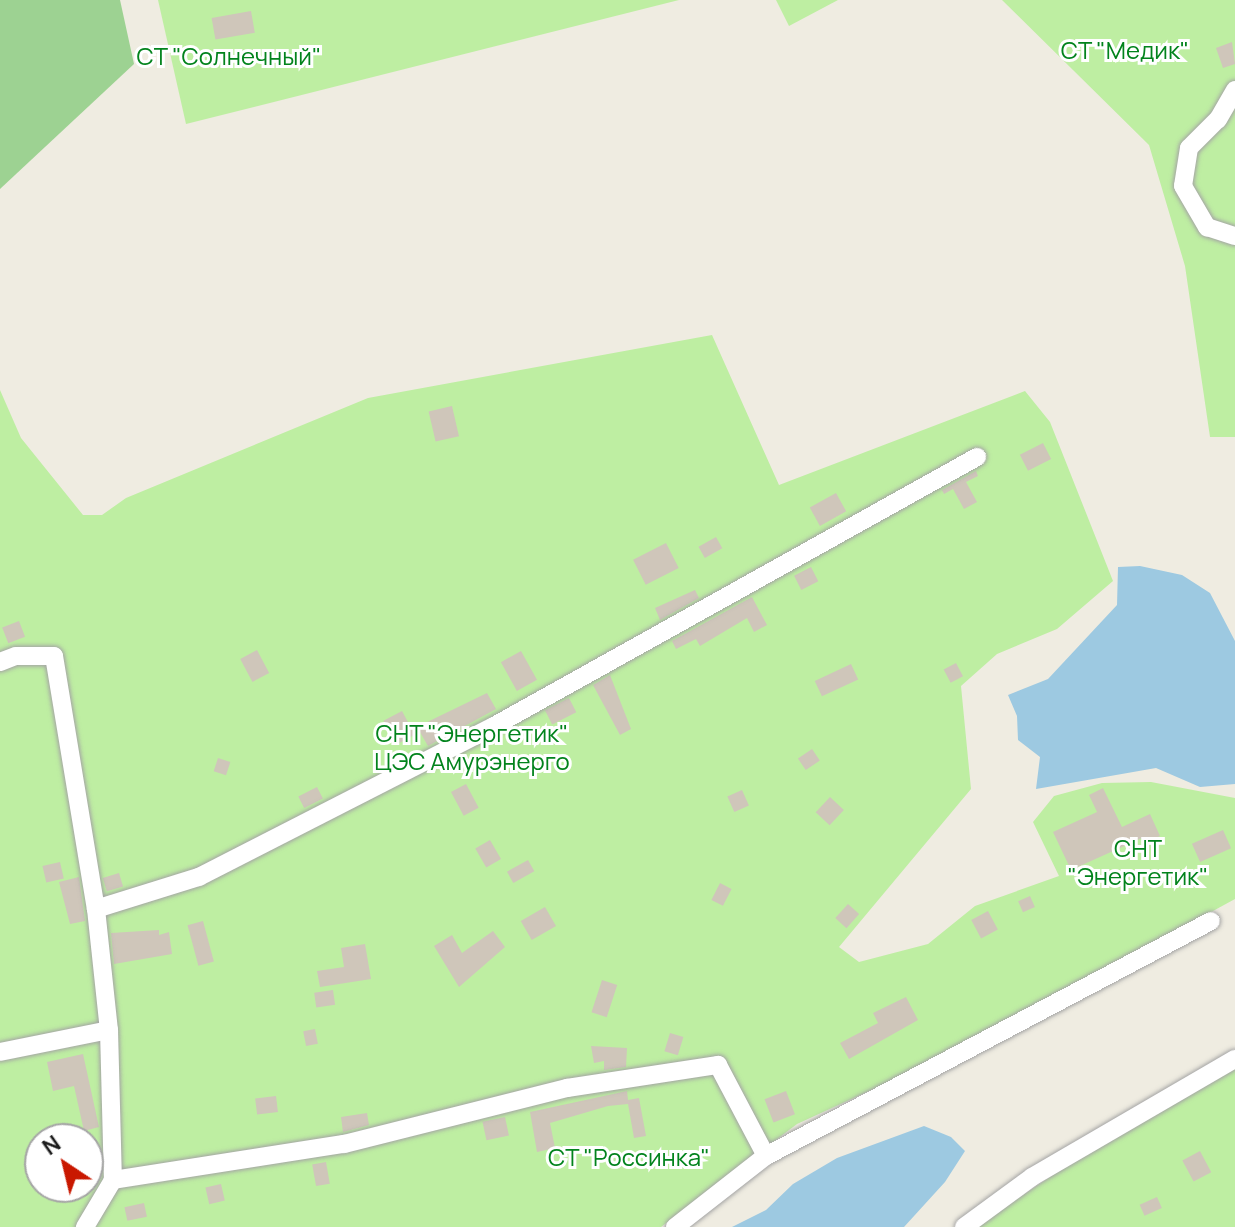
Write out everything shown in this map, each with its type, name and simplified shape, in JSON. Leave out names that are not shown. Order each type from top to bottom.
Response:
[{"type":"street","points":[[1235,90],[1218,119],[1189,148],[1183,186],[1207,227],[1235,236]]},
{"type":"street","points":[[96,909],[199,877],[325,813],[494,726],[977,457]]},
{"type":"street","points":[[0,662],[16,656],[54,656],[96,909],[109,1030],[113,1180],[85,1227]]},
{"type":"street","points":[[675,1227],[766,1156],[1211,921]]},
{"type":"street","points":[[0,1052],[109,1030]]},
{"type":"street","points":[[964,1227],[1032,1177],[1235,1059]]},
{"type":"street","points":[[113,1180],[344,1144],[567,1088],[718,1065],[766,1156]]},
{"type":"green space","points":[[0,0],[120,0],[134,64],[0,189]]},
{"type":"green space","name":"СТ \"Солнечный\"","points":[[158,0],[679,0],[186,124]]},
{"type":"green space","points":[[776,0],[838,0],[789,26]]},
{"type":"green space","name":"СТ \"Медик\"","points":[[1002,0],[1235,0],[1235,437],[1210,437],[1185,266],[1149,145]]},
{"type":"green space","name":"СНТ \"Энергетик\" ЦЭС Амурэнерго","points":[[712,335],[779,485],[1025,391],[1050,422],[1113,581],[1057,629],[997,654],[961,686],[971,789],[839,947],[859,962],[928,944],[975,906],[1059,876],[1033,822],[1054,796],[1102,783],[1151,782],[1235,798],[1235,899],[954,1052],[797,1124],[661,1227],[0,1227],[0,390],[21,438],[83,515],[102,515],[126,498],[368,398]]},
{"type":"green space","points":[[1235,1065],[1235,1227],[975,1227],[1089,1151]]},
{"type":"water","points":[[1140,566],[1182,575],[1210,593],[1235,641],[1235,784],[1200,787],[1156,768],[1036,789],[1040,757],[1018,740],[1017,716],[1008,695],[1048,679],[1117,605],[1118,567]]},
{"type":"water","points":[[924,1126],[951,1137],[965,1151],[945,1182],[904,1227],[732,1227],[766,1210],[793,1184],[837,1158]]},
{"type":"building","points":[[251,11],[255,33],[215,40],[212,18]]},
{"type":"building","points":[[1232,42],[1235,64],[1223,68],[1216,48]]},
{"type":"building","points":[[452,406],[459,436],[436,442],[429,411]]},
{"type":"building","points":[[1043,443],[1051,459],[1028,471],[1020,455]]},
{"type":"building","points":[[976,471],[978,476],[966,482],[977,502],[964,509],[953,489],[944,494],[942,490]]},
{"type":"building","points":[[836,493],[846,511],[820,526],[810,508]]},
{"type":"building","points":[[716,537],[722,548],[705,558],[699,547]]},
{"type":"building","points":[[666,543],[679,568],[646,585],[633,560]]},
{"type":"building","points":[[811,567],[818,581],[801,590],[794,576]]},
{"type":"building","points":[[695,590],[699,598],[660,620],[655,608]]},
{"type":"building","points":[[752,597],[767,625],[754,632],[747,618],[700,646],[696,639],[676,649],[672,641]]},
{"type":"building","points":[[19,621],[25,637],[8,643],[2,627]]},
{"type":"building","points":[[257,650],[269,673],[252,682],[240,659]]},
{"type":"building","points":[[521,651],[537,680],[517,691],[501,662]]},
{"type":"building","points":[[956,663],[963,676],[951,683],[944,670]]},
{"type":"building","points":[[851,664],[858,679],[822,696],[815,681]]},
{"type":"building","points":[[610,675],[631,729],[620,735],[593,685]]},
{"type":"building","points":[[487,693],[496,709],[428,746],[417,727]]},
{"type":"building","points":[[569,698],[576,712],[552,725],[545,710]]},
{"type":"building","points":[[402,711],[415,735],[396,745],[383,721]]},
{"type":"building","points":[[812,749],[820,761],[806,770],[798,759]]},
{"type":"building","points":[[218,758],[230,762],[226,775],[214,771]]},
{"type":"building","points":[[466,784],[479,808],[464,816],[451,792]]},
{"type":"building","points":[[317,787],[323,799],[304,808],[298,797]]},
{"type":"building","points":[[1103,788],[1122,827],[1150,814],[1160,836],[1144,843],[1142,838],[1071,870],[1053,832],[1097,812],[1089,795]]},
{"type":"building","points":[[742,790],[749,806],[734,812],[727,797]]},
{"type":"building","points":[[830,797],[844,810],[830,825],[816,812]]},
{"type":"building","points":[[1223,830],[1231,848],[1200,862],[1192,844]]},
{"type":"building","points":[[490,840],[501,859],[486,868],[475,848]]},
{"type":"building","points":[[528,860],[534,871],[513,883],[507,872]]},
{"type":"building","points":[[60,862],[64,879],[46,883],[42,866]]},
{"type":"building","points":[[119,873],[123,886],[107,891],[103,878]]},
{"type":"building","points":[[79,877],[85,921],[70,924],[59,882]]},
{"type":"building","points":[[720,883],[732,889],[723,906],[711,900]]},
{"type":"building","points":[[1030,896],[1035,907],[1023,912],[1018,901]]},
{"type":"building","points":[[848,904],[859,914],[846,928],[835,918]]},
{"type":"building","points":[[545,907],[556,926],[532,940],[521,921]]},
{"type":"building","points":[[988,911],[998,930],[981,938],[971,920]]},
{"type":"building","points":[[203,921],[214,962],[198,966],[188,925]]},
{"type":"building","points":[[159,930],[159,935],[169,932],[172,954],[114,964],[111,933]]},
{"type":"building","points":[[493,931],[505,947],[459,987],[434,946],[452,935],[462,953]]},
{"type":"building","points":[[365,944],[371,979],[320,987],[317,971],[344,967],[341,948]]},
{"type":"building","points":[[602,980],[617,985],[607,1017],[591,1012]]},
{"type":"building","points":[[333,990],[335,1005],[316,1007],[314,993]]},
{"type":"building","points":[[906,997],[918,1020],[849,1059],[840,1043],[878,1023],[873,1013]]},
{"type":"building","points":[[315,1029],[318,1044],[306,1046],[303,1031]]},
{"type":"building","points":[[670,1033],[683,1037],[678,1055],[664,1051]]},
{"type":"building","points":[[591,1046],[627,1048],[626,1067],[604,1070],[604,1061],[594,1063]]},
{"type":"building","points":[[83,1054],[98,1123],[82,1123],[74,1086],[53,1091],[47,1062]]},
{"type":"building","points":[[627,1091],[628,1100],[639,1098],[646,1136],[634,1138],[628,1104],[608,1106],[550,1123],[555,1148],[537,1152],[530,1112]]},
{"type":"building","points":[[786,1091],[795,1114],[773,1123],[765,1099]]},
{"type":"building","points":[[276,1096],[278,1112],[257,1114],[255,1099]]},
{"type":"building","points":[[367,1113],[369,1125],[343,1132],[341,1117]]},
{"type":"building","points":[[505,1117],[509,1136],[486,1140],[483,1122]]},
{"type":"building","points":[[1200,1151],[1211,1172],[1194,1182],[1182,1160]]},
{"type":"building","points":[[326,1162],[330,1184],[316,1186],[312,1164]]},
{"type":"building","points":[[221,1184],[225,1201],[209,1204],[205,1188]]},
{"type":"building","points":[[1157,1197],[1162,1208],[1145,1216],[1140,1205]]},
{"type":"building","points":[[144,1203],[147,1217],[127,1221],[124,1207]]},
{"type":"park label","name":"СНТ \"Энергетик\"","points":[[1138,862]]},
{"type":"park label","name":"СТ \"Россинка\"","points":[[629,1157]]}]
